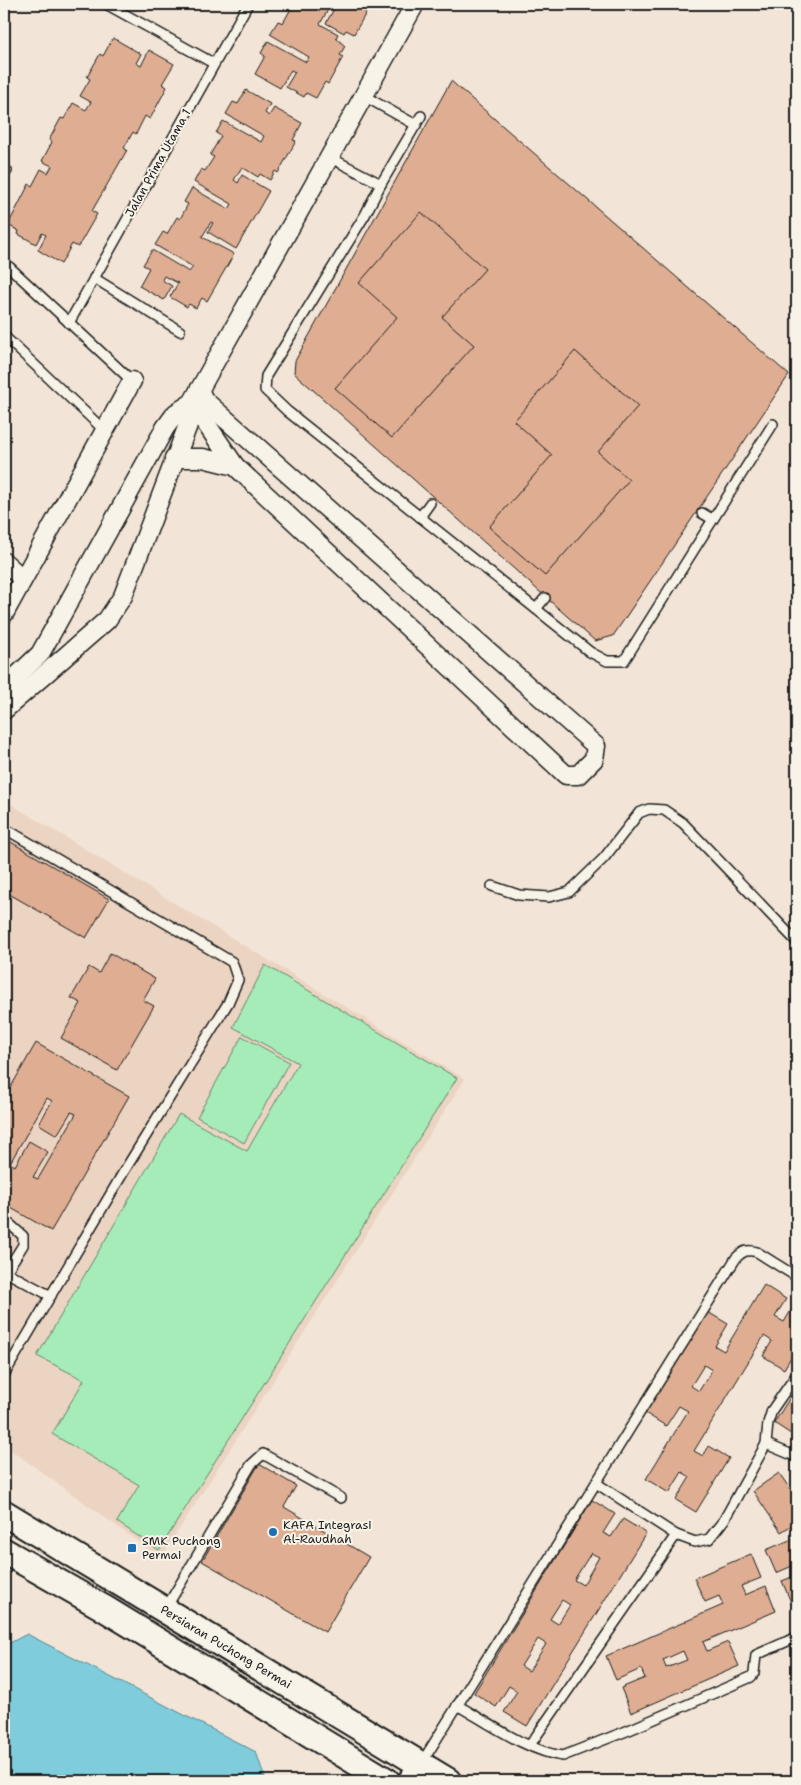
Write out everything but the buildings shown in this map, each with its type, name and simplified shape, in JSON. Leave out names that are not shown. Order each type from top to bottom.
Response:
[{"type":"main road","name":"Persiaran Puchong Permai","points":[[4,1513],[164,1610],[415,1773],[448,1781]]},
{"type":"main road","points":[[4,1550],[102,1607],[386,1781]]},
{"type":"street","points":[[4,710],[107,620],[123,596],[140,558],[174,458],[188,425],[195,397],[415,4]]},
{"type":"street","points":[[4,614],[132,381]]},
{"type":"street","points":[[195,397],[204,400],[596,746],[594,758],[578,775],[566,775],[235,466],[195,397]]},
{"type":"street","points":[[4,688],[40,654],[165,428],[176,413],[195,397]]},
{"type":"street","points":[[174,458],[203,458],[235,466]]},
{"type":"street","points":[[4,562],[23,579]]},
{"type":"lane","points":[[106,4],[214,63]]},
{"type":"lane","name":"Jalan Prima Utama 1","points":[[69,323],[248,4]]},
{"type":"lane","points":[[364,96],[418,121],[365,215],[266,376],[265,390],[287,411],[590,652],[607,661],[624,661],[773,424]]},
{"type":"lane","points":[[329,157],[381,184]]},
{"type":"lane","points":[[4,262],[132,381]]},
{"type":"lane","points":[[94,278],[180,330]]},
{"type":"lane","points":[[4,336],[104,430]]},
{"type":"lane","points":[[420,517],[430,503]]},
{"type":"lane","points":[[702,513],[712,519]]},
{"type":"lane","points":[[536,609],[545,598]]},
{"type":"lane","points":[[492,886],[519,895],[549,897],[569,892],[604,858],[639,813],[649,809],[664,810],[683,823],[797,942]]},
{"type":"lane","points":[[4,828],[232,962],[238,980],[228,1003],[4,1375]]},
{"type":"lane","points":[[4,1219],[24,1236],[23,1245],[5,1272],[51,1296]]},
{"type":"lane","points":[[415,1773],[736,1258],[742,1252],[750,1250],[757,1252],[797,1277]]},
{"type":"lane","points":[[596,1483],[676,1535],[695,1542],[709,1539],[724,1520],[766,1444],[768,1422],[772,1410],[797,1374]]},
{"type":"lane","points":[[766,1444],[797,1457]]},
{"type":"lane","points":[[164,1610],[251,1465],[263,1454],[341,1498]]},
{"type":"lane","points":[[530,1745],[676,1535]]},
{"type":"lane","points":[[458,1705],[530,1745],[563,1756],[629,1730],[751,1677],[754,1673],[756,1656],[797,1637]]},
{"type":"shaded area","points":[[4,800],[465,1079],[161,1558],[4,1445]]},
{"type":"green space","points":[[265,965],[457,1078],[159,1550],[117,1522],[139,1485],[52,1434],[84,1380],[37,1356],[179,1114],[247,1151],[298,1063],[233,1027]]},
{"type":"green space","points":[[242,1036],[289,1062],[244,1143],[197,1117]]},
{"type":"water","points":[[27,1634],[256,1752],[266,1781],[4,1781],[4,1646]]},
{"type":"place","name":"KAFA Integrasi Al-Raudhah","points":[[273,1532]]},
{"type":"place","name":"SMK Puchong Permai","points":[[132,1548]]}]
